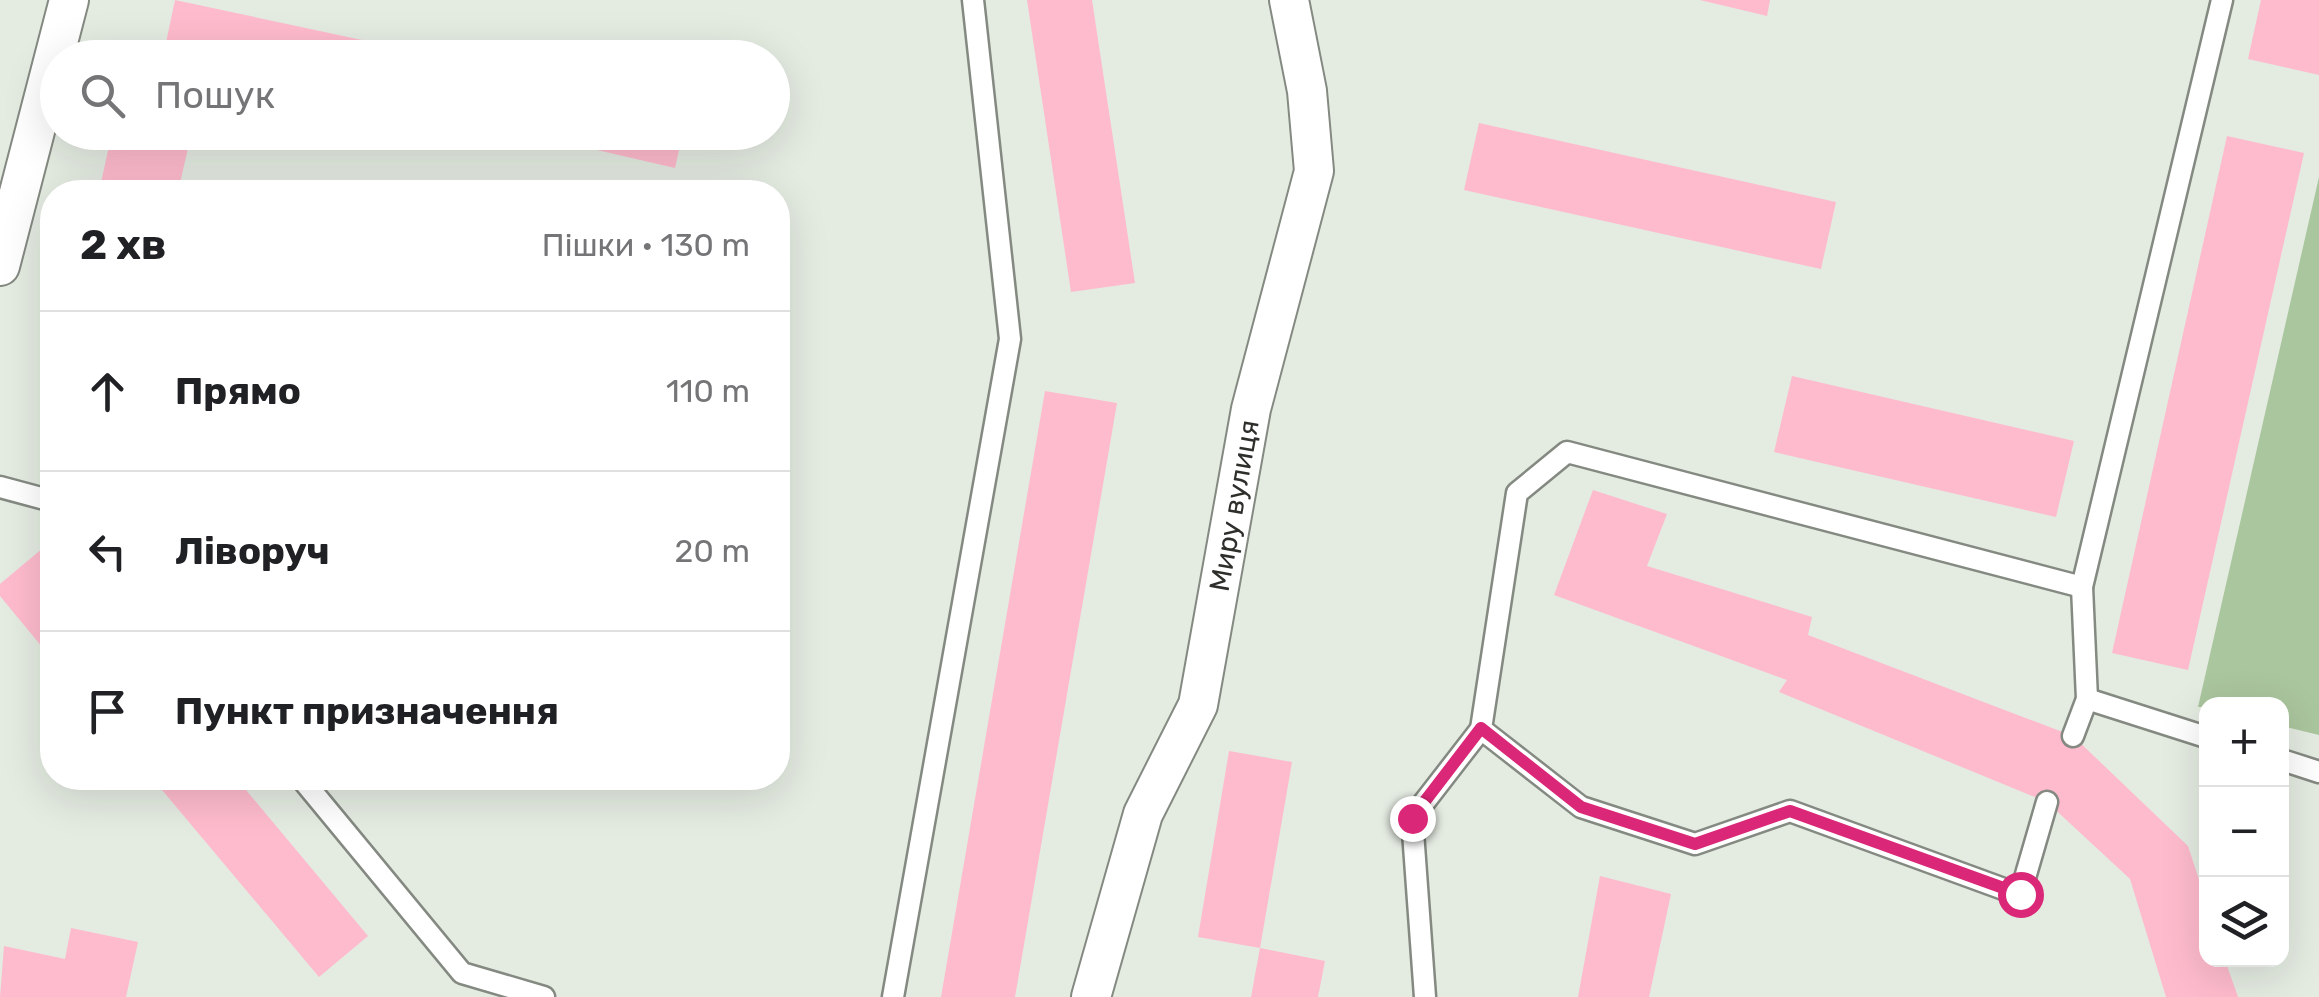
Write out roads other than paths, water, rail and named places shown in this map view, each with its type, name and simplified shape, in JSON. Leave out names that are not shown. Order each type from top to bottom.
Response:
[{"type":"street","points":[[59,40],[69,0]]},
{"type":"street","name":"Миру вулиця","points":[[1091,997],[1143,814],[1198,706],[1252,409],[1314,171],[1307,91],[1289,0]]},
{"type":"street","points":[[0,266],[40,112]]},
{"type":"lane","points":[[894,997],[1010,340],[973,0]]},
{"type":"lane","points":[[2073,736],[2086,699],[2082,587],[2222,0]]},
{"type":"lane","points":[[1425,997],[1412,818],[1481,728],[1517,493],[1567,452],[2082,587]]},
{"type":"lane","points":[[0,487],[40,498]]},
{"type":"lane","points":[[2086,699],[2199,735]]},
{"type":"lane","points":[[1481,728],[1581,807],[1695,844],[1790,811],[2020,894],[2048,802]]},
{"type":"lane","points":[[2289,762],[2319,772]]},
{"type":"lane","points":[[311,790],[462,973],[544,997]]}]
